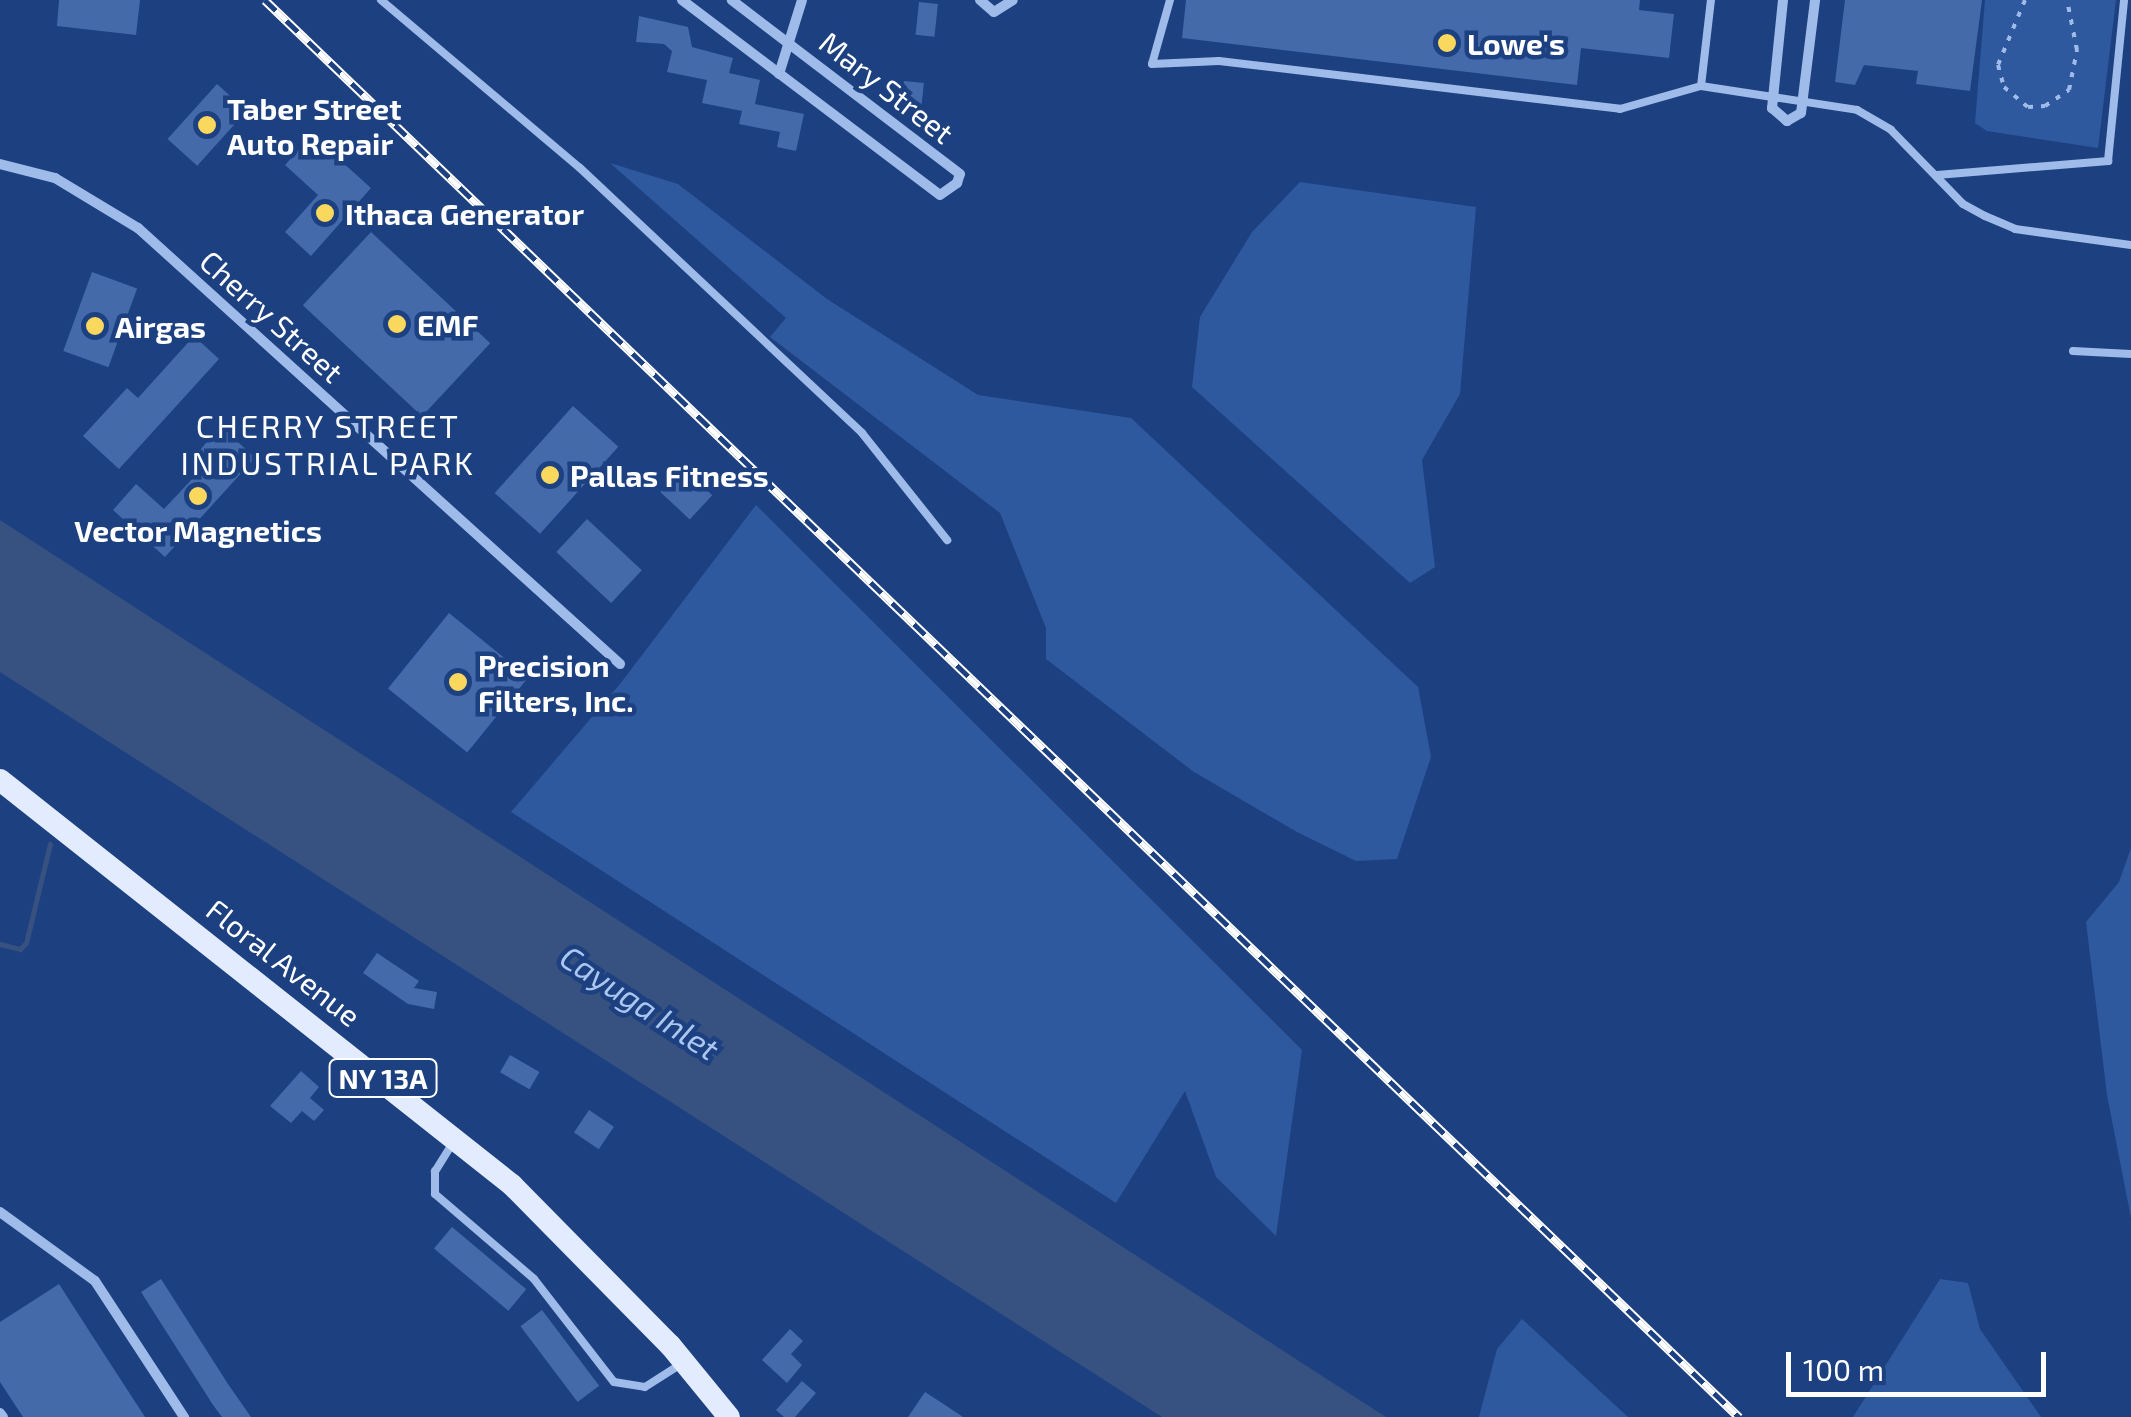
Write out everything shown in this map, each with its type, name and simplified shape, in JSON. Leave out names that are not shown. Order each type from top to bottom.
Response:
[{"type":"main road","name":"Floral Avenue","points":[[0,780],[456,1137],[558,1227],[684,1361],[729,1417]]},
{"type":"street","name":"Mary Street","points":[[682,0],[940,195],[957,184],[960,174],[732,0]]},
{"type":"street","name":"Mary Street","points":[[779,74],[802,0]]},
{"type":"street","points":[[980,0],[994,12],[1013,0]]},
{"type":"street","points":[[1783,0],[1772,97],[1776,114],[1788,121],[1801,113],[1815,0]]},
{"type":"street","name":"Cherry Street","points":[[0,164],[55,178],[138,228],[620,664]]},
{"type":"street","points":[[0,1212],[95,1281],[184,1417]]},
{"type":"lane","points":[[381,0],[580,168],[862,434],[947,540]]},
{"type":"lane","points":[[1170,0],[1152,64],[1218,62],[1620,109],[1701,86],[1857,110],[1891,130],[1963,204],[2015,229],[2131,245]]},
{"type":"lane","points":[[1701,86],[1710,0]]},
{"type":"lane","points":[[1938,176],[2108,160],[2127,17],[2124,0]]},
{"type":"lane","points":[[2072,351],[2131,354]]},
{"type":"lane","points":[[456,1137],[435,1171],[435,1194],[534,1278],[614,1382],[629,1389],[650,1386],[684,1361]]},
{"type":"path","points":[[2025,0],[1998,65],[2004,87],[2028,106],[2045,106],[2069,90],[2077,50],[2067,0]]},
{"type":"shaded area","points":[[1985,0],[2116,0],[2098,148],[1987,131],[1975,123]]},
{"type":"shaded area","points":[[610,163],[678,184],[827,299],[978,395],[1131,418],[1418,687],[1431,757],[1397,859],[1356,861],[1297,832],[1194,772],[1046,659],[1046,628],[1000,513],[770,337],[786,318]]},
{"type":"shaded area","points":[[1300,182],[1476,207],[1460,394],[1422,460],[1435,567],[1410,583],[1192,387],[1200,317],[1252,232]]},
{"type":"shaded area","points":[[756,505],[1302,1050],[1276,1236],[1216,1177],[1185,1091],[1116,1203],[511,812],[620,684]]},
{"type":"shaded area","points":[[2131,848],[2131,1218],[2107,1095],[2086,922],[2119,882]]},
{"type":"shaded area","points":[[1940,1279],[1968,1283],[1980,1329],[2041,1417],[1853,1417]]},
{"type":"shaded area","points":[[1522,1319],[1628,1417],[1479,1417],[1497,1349]]},
{"type":"water","name":"Cayuga Inlet","points":[[0,520],[1386,1417],[1162,1417],[0,672]]},
{"type":"building","points":[[59,0],[140,0],[136,35],[57,26]]},
{"type":"building","name":"Lowe's","points":[[1186,0],[1640,0],[1639,10],[1674,14],[1669,58],[1581,48],[1577,85],[1182,38]]},
{"type":"building","points":[[1845,0],[1982,0],[1970,91],[1916,84],[1918,71],[1864,65],[1855,85],[1835,82]]},
{"type":"building","points":[[919,2],[938,4],[934,37],[916,35]]},
{"type":"building","points":[[639,16],[688,27],[692,47],[733,58],[729,73],[760,80],[755,104],[804,114],[796,151],[777,147],[780,132],[739,124],[742,111],[702,103],[707,80],[667,72],[672,51],[664,44],[636,42]]},
{"type":"building","points":[[904,81],[924,83],[920,116],[901,114]]},
{"type":"building","name":"Taber Street Auto Repair","points":[[217,84],[247,111],[197,166],[167,139]]},
{"type":"building","name":"Ithaca Generator","points":[[312,135],[371,188],[311,256],[285,232],[318,195],[285,165]]},
{"type":"building","name":"EMF","points":[[371,232],[490,343],[422,416],[303,305]]},
{"type":"building","name":"Airgas","points":[[92,272],[137,288],[108,367],[63,351]]},
{"type":"building","points":[[194,336],[219,359],[119,469],[83,436],[127,388],[138,398]]},
{"type":"building","name":"Pallas Fitness","points":[[573,406],[618,447],[540,534],[495,493]]},
{"type":"building","name":"Vector Magnetics","points":[[221,426],[255,458],[165,557],[113,510],[136,484],[164,509],[193,478],[183,469]]},
{"type":"building","points":[[683,468],[712,495],[690,519],[660,492]]},
{"type":"building","points":[[587,519],[642,570],[611,603],[556,552]]},
{"type":"building","name":"Precision Filters, Inc.","points":[[449,613],[528,677],[467,753],[388,688]]},
{"type":"building","points":[[377,953],[419,981],[414,988],[437,992],[434,1009],[408,1004],[363,973]]},
{"type":"building","points":[[510,1055],[539,1072],[529,1089],[500,1072]]},
{"type":"building","points":[[301,1071],[319,1087],[310,1098],[324,1110],[314,1121],[302,1111],[291,1123],[270,1106]]},
{"type":"building","points":[[589,1110],[614,1127],[599,1149],[574,1132]]},
{"type":"building","points":[[452,1227],[526,1289],[508,1311],[434,1248]]},
{"type":"building","points":[[161,1279],[251,1417],[222,1417],[213,1405],[141,1292]]},
{"type":"building","points":[[59,1284],[145,1417],[23,1417],[0,1382],[0,1322]]},
{"type":"building","points":[[542,1310],[599,1386],[578,1402],[520,1326]]},
{"type":"building","points":[[790,1329],[803,1341],[791,1354],[802,1365],[787,1383],[762,1360]]},
{"type":"building","points":[[802,1381],[816,1393],[795,1417],[784,1417],[776,1410]]},
{"type":"building","points":[[925,1392],[942,1403],[963,1417],[908,1417]]},
{"type":"waterway","points":[[0,944],[20,949],[26,943],[50,844]]},
{"type":"railway","points":[[265,0],[1739,1417]]},
{"type":"place","name":"Lowe's","points":[[1447,43]]},
{"type":"place","name":"Taber Street Auto Repair","points":[[207,125]]},
{"type":"place","name":"Ithaca Generator","points":[[325,213]]},
{"type":"place","name":"EMF","points":[[397,324]]},
{"type":"place","name":"Airgas","points":[[95,326]]},
{"type":"place","name":"Pallas Fitness","points":[[550,475]]},
{"type":"place","name":"Vector Magnetics","points":[[198,496]]},
{"type":"place","name":"Precision Filters, Inc.","points":[[458,682]]},
{"type":"district","name":"CHERRY STREET INDUSTRIAL PARK","points":[[328,444]]}]
